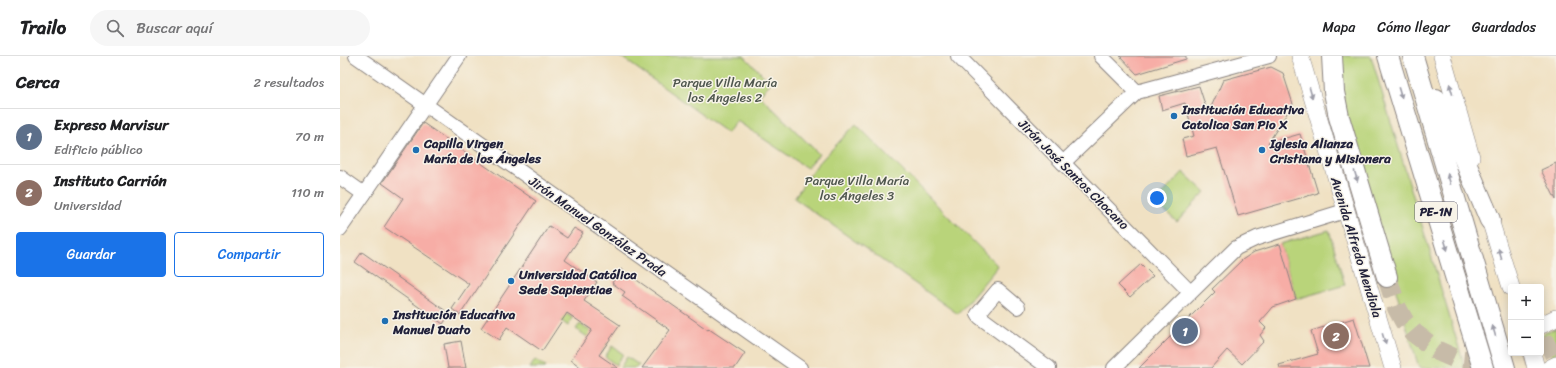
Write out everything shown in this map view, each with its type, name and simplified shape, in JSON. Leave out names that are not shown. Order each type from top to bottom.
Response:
[{"type":"highway","points":[[1332,56],[1334,92],[1339,117],[1386,277]]},
{"type":"highway","name":"PE-1N","points":[[1388,56],[1483,368]]},
{"type":"highway","points":[[1414,57],[1454,136],[1490,220]]},
{"type":"highway","name":"PE-1N","points":[[1414,57],[1505,368]]},
{"type":"main road","name":"Avenida Alfredo Mendiola","points":[[1300,56],[1393,368]]},
{"type":"main road","points":[[1442,56],[1510,284]]},
{"type":"main road","points":[[1544,324],[1556,318]]},
{"type":"main road","points":[[1533,356],[1536,368]]},
{"type":"main road","points":[[1550,368],[1556,365]]},
{"type":"street","name":"Jirón Manuel González Prada","points":[[356,56],[800,368]]},
{"type":"street","points":[[340,229],[459,56]]},
{"type":"street","name":"Jirón José Santos Chocano","points":[[958,56],[1190,292]]},
{"type":"street","points":[[1101,56],[1137,92]]},
{"type":"street","points":[[1064,163],[1137,92],[1269,56]]},
{"type":"street","points":[[340,177],[364,194]]},
{"type":"street","points":[[1114,368],[1227,255],[1246,242],[1346,211]]},
{"type":"street","points":[[1018,307],[998,290],[978,314],[1049,368]]},
{"type":"green space","name":"Parque Villa María los Ángeles 2","points":[[620,56],[744,56],[771,83],[759,95],[819,154],[807,168],[737,121],[727,133]]},
{"type":"green space","points":[[1339,56],[1371,56],[1465,368],[1419,368],[1346,124]]},
{"type":"green space","name":"Parque Villa María los Ángeles 3","points":[[856,124],[998,266],[958,314],[794,198],[817,165]]},
{"type":"green space","points":[[1183,172],[1205,192],[1177,222],[1155,202]]},
{"type":"green space","points":[[1329,230],[1345,285],[1296,299],[1280,244]]},
{"type":"green space","points":[[556,307],[573,318],[568,326],[547,310]]},
{"type":"green space","points":[[580,324],[608,343],[600,354],[589,346],[593,341],[576,329]]},
{"type":"green space","points":[[1556,328],[1556,357],[1553,359],[1544,336],[1544,334]]},
{"type":"green space","points":[[612,346],[623,354],[616,365],[605,357]]},
{"type":"green space","points":[[627,357],[639,365],[636,368],[620,368]]},
{"type":"green space","points":[[535,360],[546,367],[530,368]]},
{"type":"building","points":[[1120,56],[1186,56],[1186,59],[1137,74]]},
{"type":"building","name":"Iglesia Alianza Cristiana y Misionera","points":[[1271,67],[1283,73],[1293,104],[1268,143],[1300,134],[1318,193],[1238,216],[1217,148],[1186,156],[1182,139],[1194,136],[1185,103],[1162,110],[1159,96],[1199,86],[1208,114],[1223,80]]},
{"type":"building","points":[[423,123],[536,201],[460,315],[452,309],[469,284],[384,227],[403,198],[382,183]]},
{"type":"building","points":[[1556,163],[1556,200],[1541,170]]},
{"type":"building","points":[[549,226],[567,238],[574,228],[583,233],[565,260],[597,282],[584,301],[620,325],[599,355],[618,368],[582,368],[571,360],[592,330],[567,313],[542,351],[507,327],[499,340],[481,328]]},
{"type":"building","points":[[1280,244],[1296,299],[1273,307],[1260,322],[1266,328],[1260,335],[1264,341],[1242,364],[1227,350],[1211,368],[1139,368],[1215,292],[1212,289],[1242,260],[1254,252]]},
{"type":"building","points":[[362,252],[450,314],[443,324],[355,262]]},
{"type":"building","points":[[1141,264],[1153,276],[1130,297],[1118,285]]},
{"type":"building","points":[[621,269],[708,330],[709,329],[745,353],[735,368],[642,368],[670,330],[622,296],[625,292],[612,283]]},
{"type":"building","points":[[1354,318],[1369,368],[1280,368],[1279,365],[1318,354],[1311,331]]},
{"type":"building","points":[[461,341],[466,368],[448,368],[444,344]]},
{"type":"tunnel","points":[[1387,277],[1397,308],[1404,321],[1414,333],[1438,351],[1456,359],[1486,362],[1508,361],[1524,356]]},
{"type":"tunnel","points":[[1544,349],[1556,343]]},
{"type":"place","name":"Institución Educativa Catolica San Pio X","points":[[1174,116]]},
{"type":"place","name":"Capilla Virgen María de los Ángeles","points":[[416,150]]},
{"type":"place","name":"Iglesia Alianza Cristiana y Misionera","points":[[1262,150]]},
{"type":"place","name":"Universidad Católica Sede Sapientiae","points":[[511,281]]},
{"type":"place","name":"Institución Educativa Manuel Duato","points":[[385,321]]},
{"type":"place","name":"Expreso Marvisur","points":[[1185,331]]},
{"type":"place","name":"Instituto Carrión","points":[[1336,336]]}]
